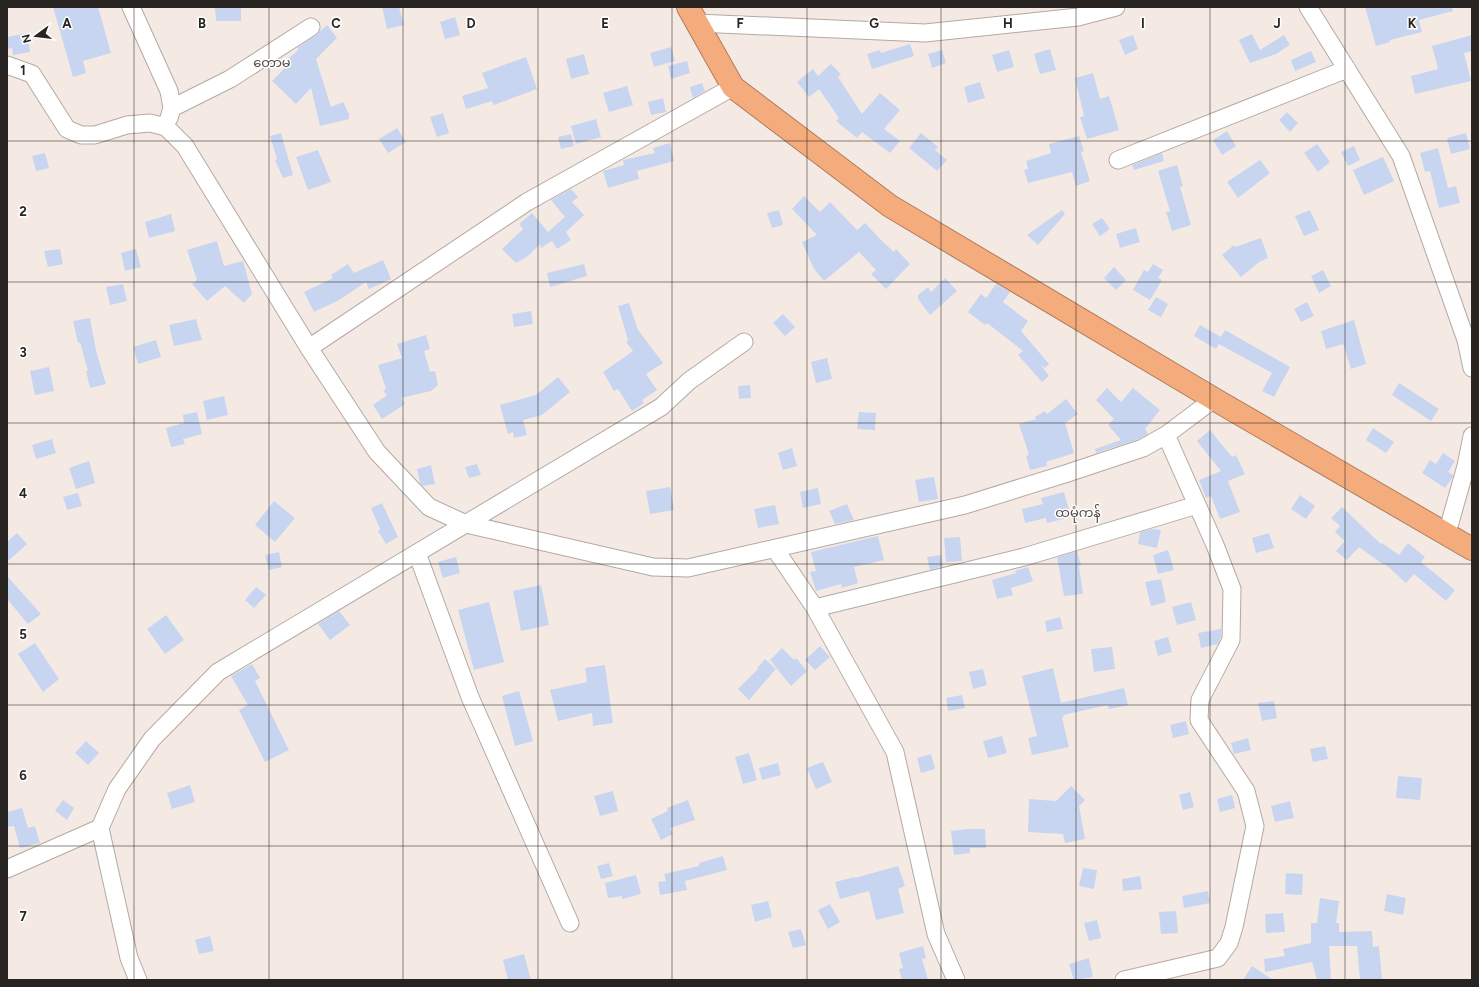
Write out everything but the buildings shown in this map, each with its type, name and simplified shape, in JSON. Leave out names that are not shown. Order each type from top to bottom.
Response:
[{"type":"highway","points":[[692,15],[733,87],[890,206],[1214,399],[1447,533],[1472,549]]},
{"type":"street","points":[[131,7],[169,91],[172,108],[166,127]]},
{"type":"street","points":[[692,15],[925,34],[1078,17],[1116,7]]},
{"type":"street","points":[[1308,7],[1401,156],[1466,340],[1472,368]]},
{"type":"street","points":[[172,108],[230,79],[311,27]]},
{"type":"street","points":[[7,65],[32,74],[67,129],[81,135],[150,123],[166,127],[185,146],[309,348],[377,452],[429,507],[466,524],[652,567],[688,568],[965,505],[1143,448],[1166,435],[1214,399]]},
{"type":"street","points":[[1118,160],[1347,69]]},
{"type":"street","points":[[309,348],[527,202],[733,87]]},
{"type":"street","points":[[138,980],[129,958],[100,828],[117,789],[152,739],[218,672],[661,407],[689,381],[744,342]]},
{"type":"street","points":[[1124,980],[1218,958],[1229,943],[1234,927],[1255,826],[1246,791],[1199,720],[1200,700],[1231,640],[1232,589],[1166,435]]},
{"type":"street","points":[[1447,533],[1466,466],[1472,436]]},
{"type":"street","points":[[815,608],[1024,557],[1197,505]]},
{"type":"street","points":[[775,549],[815,608],[895,752],[936,934],[956,980]]},
{"type":"street","points":[[417,553],[470,697],[570,923]]},
{"type":"street","points":[[7,869],[100,828]]},
{"type":"district","name":"တောမ","points":[[272,62]]},
{"type":"district","name":"ထမုံကန်","points":[[1078,512]]}]
